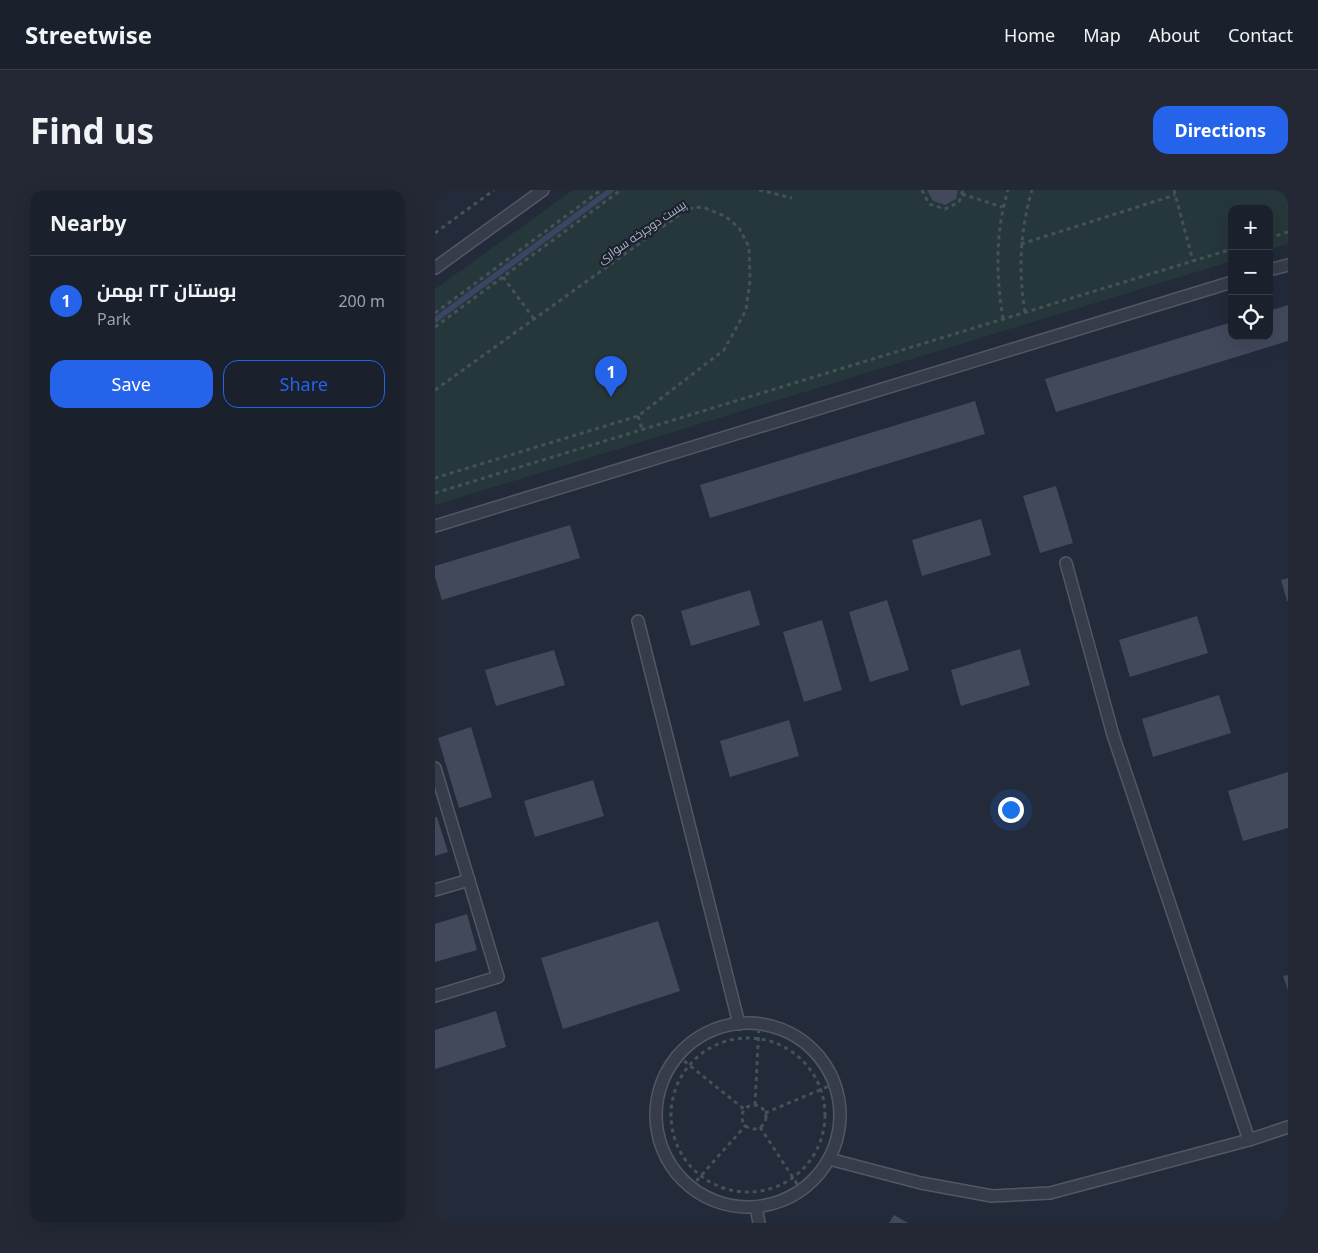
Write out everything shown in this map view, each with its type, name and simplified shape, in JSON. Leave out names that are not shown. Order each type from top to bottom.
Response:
[{"type":"lane","points":[[435,268],[543,190]]},
{"type":"lane","points":[[1273,269],[1288,265]]},
{"type":"lane","points":[[435,526],[1228,283]]},
{"type":"lane","points":[[1066,563],[1113,735],[1249,1140]]},
{"type":"lane","points":[[638,621],[739,1024]]},
{"type":"lane","points":[[435,768],[437,783],[498,977],[435,996]]},
{"type":"lane","points":[[435,890],[469,880]]},
{"type":"lane","points":[[739,1024],[759,1024],[775,1028],[807,1045],[819,1057],[834,1084],[840,1107],[839,1125],[829,1159],[819,1174],[801,1190],[774,1203],[757,1207],[738,1207],[721,1203],[691,1188],[676,1174],[660,1142],[656,1124],[660,1089],[667,1072],[678,1056],[705,1034],[739,1024]]},
{"type":"lane","points":[[829,1159],[921,1183],[992,1196],[1050,1193],[1249,1140],[1288,1127]]},
{"type":"lane","points":[[757,1207],[759,1223]]},
{"type":"path","points":[[435,233],[494,190]]},
{"type":"path","points":[[435,313],[601,190]]},
{"type":"path","points":[[435,327],[621,190]]},
{"type":"path","points":[[759,190],[792,198]]},
{"type":"path","points":[[922,190],[929,204],[945,209],[959,202],[962,192],[1002,207]]},
{"type":"path","points":[[1003,319],[998,287],[997,247],[1002,207],[1008,190]]},
{"type":"path","points":[[1025,312],[1021,285],[1021,244],[1025,212],[1031,190]]},
{"type":"path","points":[[1174,190],[1193,261]]},
{"type":"path","points":[[1021,244],[1175,195]]},
{"type":"path","name":"پیست دوچرخه سواری","points":[[435,390],[682,212],[694,207],[705,208],[725,216],[739,228],[749,247],[750,281],[745,310],[724,350],[638,416],[435,478]]},
{"type":"path","points":[[1273,237],[1288,232]]},
{"type":"path","points":[[435,493],[1229,250]]},
{"type":"path","points":[[503,277],[534,319]]},
{"type":"path","points":[[638,416],[642,429]]},
{"type":"path","points":[[755,1105],[759,1024]]},
{"type":"path","points":[[758,1039],[785,1047],[808,1066],[821,1090],[825,1108],[822,1138],[807,1165],[793,1178],[770,1190],[740,1192],[725,1189],[701,1177],[679,1152],[671,1123],[674,1093],[689,1066],[705,1051],[726,1041],[758,1039]]},
{"type":"path","points":[[678,1056],[745,1110]]},
{"type":"path","points":[[765,1112],[834,1084]]},
{"type":"path","points":[[755,1105],[761,1107],[765,1112],[766,1118],[760,1127],[753,1129],[746,1126],[742,1116],[745,1110],[755,1105]]},
{"type":"path","points":[[691,1188],[746,1126]]},
{"type":"path","points":[[760,1127],[801,1190]]},
{"type":"shaded area","points":[[573,190],[1288,190],[1288,244],[1273,248],[1273,205],[1228,205],[1228,262],[435,505],[435,289]]},
{"type":"building","points":[[927,190],[958,190],[956,199],[945,205],[933,201]]},
{"type":"building","points":[[1288,305],[1288,341],[1056,412],[1045,379],[1228,323],[1228,340],[1273,340],[1273,310]]},
{"type":"building","points":[[975,401],[985,434],[710,518],[700,485]]},
{"type":"building","points":[[1056,486],[1073,543],[1040,553],[1023,496]]},
{"type":"building","points":[[981,519],[991,555],[922,576],[912,540]]},
{"type":"building","points":[[570,525],[580,558],[442,600],[435,577],[435,566]]},
{"type":"building","points":[[1288,578],[1288,601],[1287,601],[1281,580]]},
{"type":"building","points":[[750,590],[760,625],[691,646],[681,611]]},
{"type":"building","points":[[887,600],[909,670],[870,682],[849,612]]},
{"type":"building","points":[[1197,616],[1208,653],[1130,677],[1119,640]]},
{"type":"building","points":[[822,620],[842,690],[804,702],[783,632]]},
{"type":"building","points":[[1020,649],[1030,685],[961,706],[951,670]]},
{"type":"building","points":[[554,650],[565,685],[496,706],[485,670]]},
{"type":"building","points":[[1219,695],[1231,733],[1153,757],[1142,719]]},
{"type":"building","points":[[789,720],[799,756],[730,777],[720,741]]},
{"type":"building","points":[[471,727],[492,797],[459,808],[438,738]]},
{"type":"building","points":[[1288,772],[1288,828],[1243,841],[1228,791]]},
{"type":"building","points":[[593,780],[604,816],[535,837],[524,801]]},
{"type":"building","points":[[435,817],[437,817],[448,852],[435,856]]},
{"type":"building","points":[[467,914],[477,950],[435,962],[435,924]]},
{"type":"building","points":[[658,921],[680,991],[563,1029],[541,958]]},
{"type":"building","points":[[1288,975],[1288,990],[1283,976]]},
{"type":"building","points":[[496,1011],[506,1047],[435,1069],[435,1030]]},
{"type":"building","points":[[894,1215],[908,1223],[889,1223]]},
{"type":"waterway","points":[[435,320],[611,190]]},
{"type":"place","name":"بوستان ۲۲ بهمن","points":[[611,397]]}]
